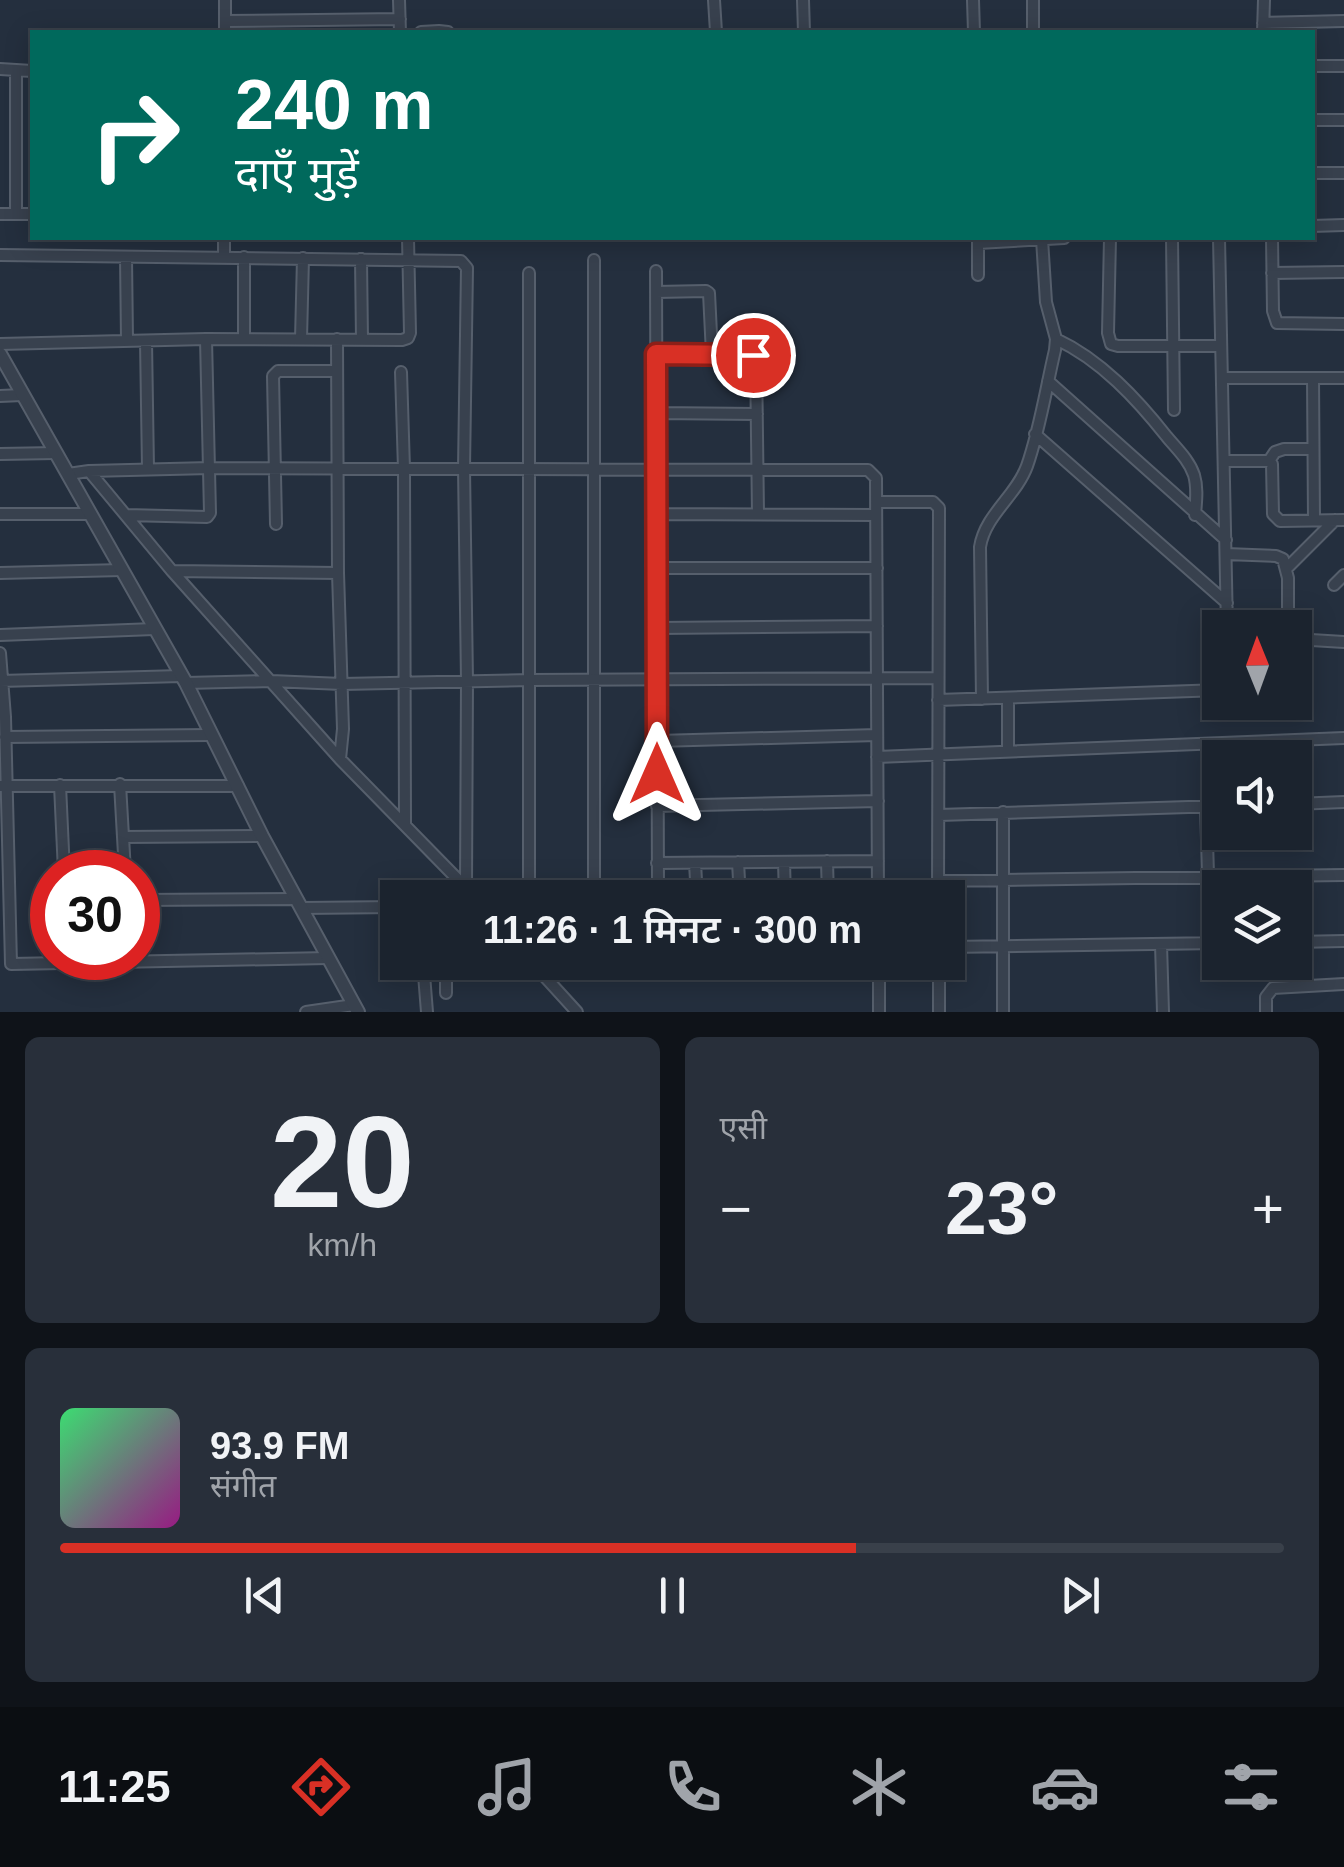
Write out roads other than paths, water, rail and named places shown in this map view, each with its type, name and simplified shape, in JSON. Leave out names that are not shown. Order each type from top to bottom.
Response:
[{"type":"street","points":[[225,0],[225,27],[400,19]]},
{"type":"street","points":[[399,0],[400,30]]},
{"type":"street","points":[[714,0],[716,30]]},
{"type":"street","points":[[803,0],[804,30]]},
{"type":"street","points":[[973,0],[974,30]]},
{"type":"street","points":[[1033,0],[1033,30]]},
{"type":"street","points":[[1264,0],[1263,28],[1344,20]]},
{"type":"street","points":[[1315,66],[1344,66]]},
{"type":"street","points":[[0,69],[30,71]]},
{"type":"street","points":[[16,70],[16,214]]},
{"type":"street","points":[[1315,120],[1344,120]]},
{"type":"street","points":[[1315,174],[1344,173]]},
{"type":"street","points":[[0,214],[30,214]]},
{"type":"street","points":[[1315,226],[1344,225]]},
{"type":"street","points":[[224,240],[224,257]]},
{"type":"street","points":[[0,344],[402,340],[410,333],[408,240]]},
{"type":"street","points":[[978,240],[978,275]]},
{"type":"street","points":[[982,698],[982,532],[1026,467],[1056,338],[1046,302],[1042,240]]},
{"type":"street","points":[[1110,240],[1109,340],[1118,346],[1221,346]]},
{"type":"street","points":[[1172,240],[1174,410]]},
{"type":"street","points":[[1219,240],[1227,610]]},
{"type":"street","points":[[1272,240],[1273,311],[1277,323],[1344,324]]},
{"type":"street","points":[[0,255],[460,260],[467,268],[466,880]]},
{"type":"street","points":[[126,256],[127,340]]},
{"type":"street","points":[[244,258],[244,339]]},
{"type":"street","points":[[302,258],[302,338]]},
{"type":"street","points":[[361,259],[362,340]]},
{"type":"street","points":[[594,260],[594,880]]},
{"type":"street","points":[[656,271],[657,880]]},
{"type":"street","points":[[1272,274],[1344,272]]},
{"type":"street","points":[[529,273],[529,880]]},
{"type":"street","points":[[656,292],[709,294],[712,354]]},
{"type":"street","points":[[1056,338],[1111,376],[1189,464],[1196,482],[1195,514]]},
{"type":"street","points":[[126,515],[209,516],[206,339]]},
{"type":"street","points":[[337,339],[343,729],[340,759]]},
{"type":"street","points":[[146,341],[148,469]]},
{"type":"street","points":[[656,354],[748,353],[756,357],[758,514]]},
{"type":"street","points":[[0,354],[184,680],[262,836],[356,1008],[306,1012]]},
{"type":"street","points":[[276,524],[272,376],[274,372],[337,371]]},
{"type":"street","points":[[400,372],[405,824]]},
{"type":"street","points":[[1222,378],[1344,378]]},
{"type":"street","points":[[1312,378],[1314,520]]},
{"type":"street","points":[[1048,381],[1226,540]]},
{"type":"street","points":[[0,396],[22,395]]},
{"type":"street","points":[[656,412],[757,414]]},
{"type":"street","points":[[1035,434],[1227,604]]},
{"type":"street","points":[[1269,461],[1275,452],[1284,449],[1313,449]]},
{"type":"street","points":[[0,454],[56,453]]},
{"type":"street","points":[[1224,461],[1269,461]]},
{"type":"street","points":[[1269,461],[1275,518],[1339,520]]},
{"type":"street","points":[[68,474],[210,468],[868,470],[876,478],[878,880]]},
{"type":"street","points":[[89,471],[340,759],[459,880]]},
{"type":"street","points":[[876,502],[933,502],[939,508],[937,880]]},
{"type":"street","points":[[0,514],[91,514]]},
{"type":"street","points":[[657,514],[876,515]]},
{"type":"street","points":[[1287,568],[1339,520]]},
{"type":"street","points":[[1226,554],[1283,559],[1287,568],[1288,610]]},
{"type":"street","points":[[658,568],[877,568]]},
{"type":"street","points":[[0,572],[122,570]]},
{"type":"street","points":[[172,570],[338,573]]},
{"type":"street","points":[[1334,585],[1344,575]]},
{"type":"street","points":[[658,628],[877,626]]},
{"type":"street","points":[[0,635],[154,629]]},
{"type":"street","points":[[1312,640],[1344,642]]},
{"type":"street","points":[[0,654],[5,737],[5,964],[30,962]]},
{"type":"street","points":[[1,681],[342,684],[938,678]]},
{"type":"street","points":[[938,700],[1202,691]]},
{"type":"street","points":[[1008,698],[1008,752]]},
{"type":"street","points":[[5,737],[210,735]]},
{"type":"street","points":[[658,741],[877,736]]},
{"type":"street","points":[[878,757],[1344,738]]},
{"type":"street","points":[[120,784],[123,850]]},
{"type":"street","points":[[2,786],[238,786]]},
{"type":"street","points":[[60,786],[63,850]]},
{"type":"street","points":[[657,806],[878,801]]},
{"type":"street","points":[[1312,803],[1344,802]]},
{"type":"street","points":[[938,815],[1202,806]]},
{"type":"street","points":[[1003,812],[1003,1012]]},
{"type":"street","points":[[123,838],[262,836]]},
{"type":"street","points":[[827,861],[828,880]]},
{"type":"street","points":[[657,863],[878,861]]},
{"type":"street","points":[[738,862],[739,880]]},
{"type":"street","points":[[784,862],[784,880]]},
{"type":"street","points":[[695,863],[696,880]]},
{"type":"street","points":[[1312,875],[1344,875]]},
{"type":"street","points":[[965,881],[1202,877]]},
{"type":"street","points":[[160,900],[380,906]]},
{"type":"street","points":[[1312,942],[1344,942]]},
{"type":"street","points":[[965,947],[1202,943]]},
{"type":"street","points":[[1161,944],[1163,1012]]},
{"type":"street","points":[[160,960],[328,958]]},
{"type":"street","points":[[424,980],[427,1012]]},
{"type":"street","points":[[446,980],[446,992]]},
{"type":"street","points":[[548,980],[577,1012]]},
{"type":"street","points":[[868,1012],[879,1012],[879,980]]},
{"type":"street","points":[[939,980],[940,1012]]},
{"type":"street","points":[[1266,1012],[1266,998],[1273,988],[1344,984]]}]
